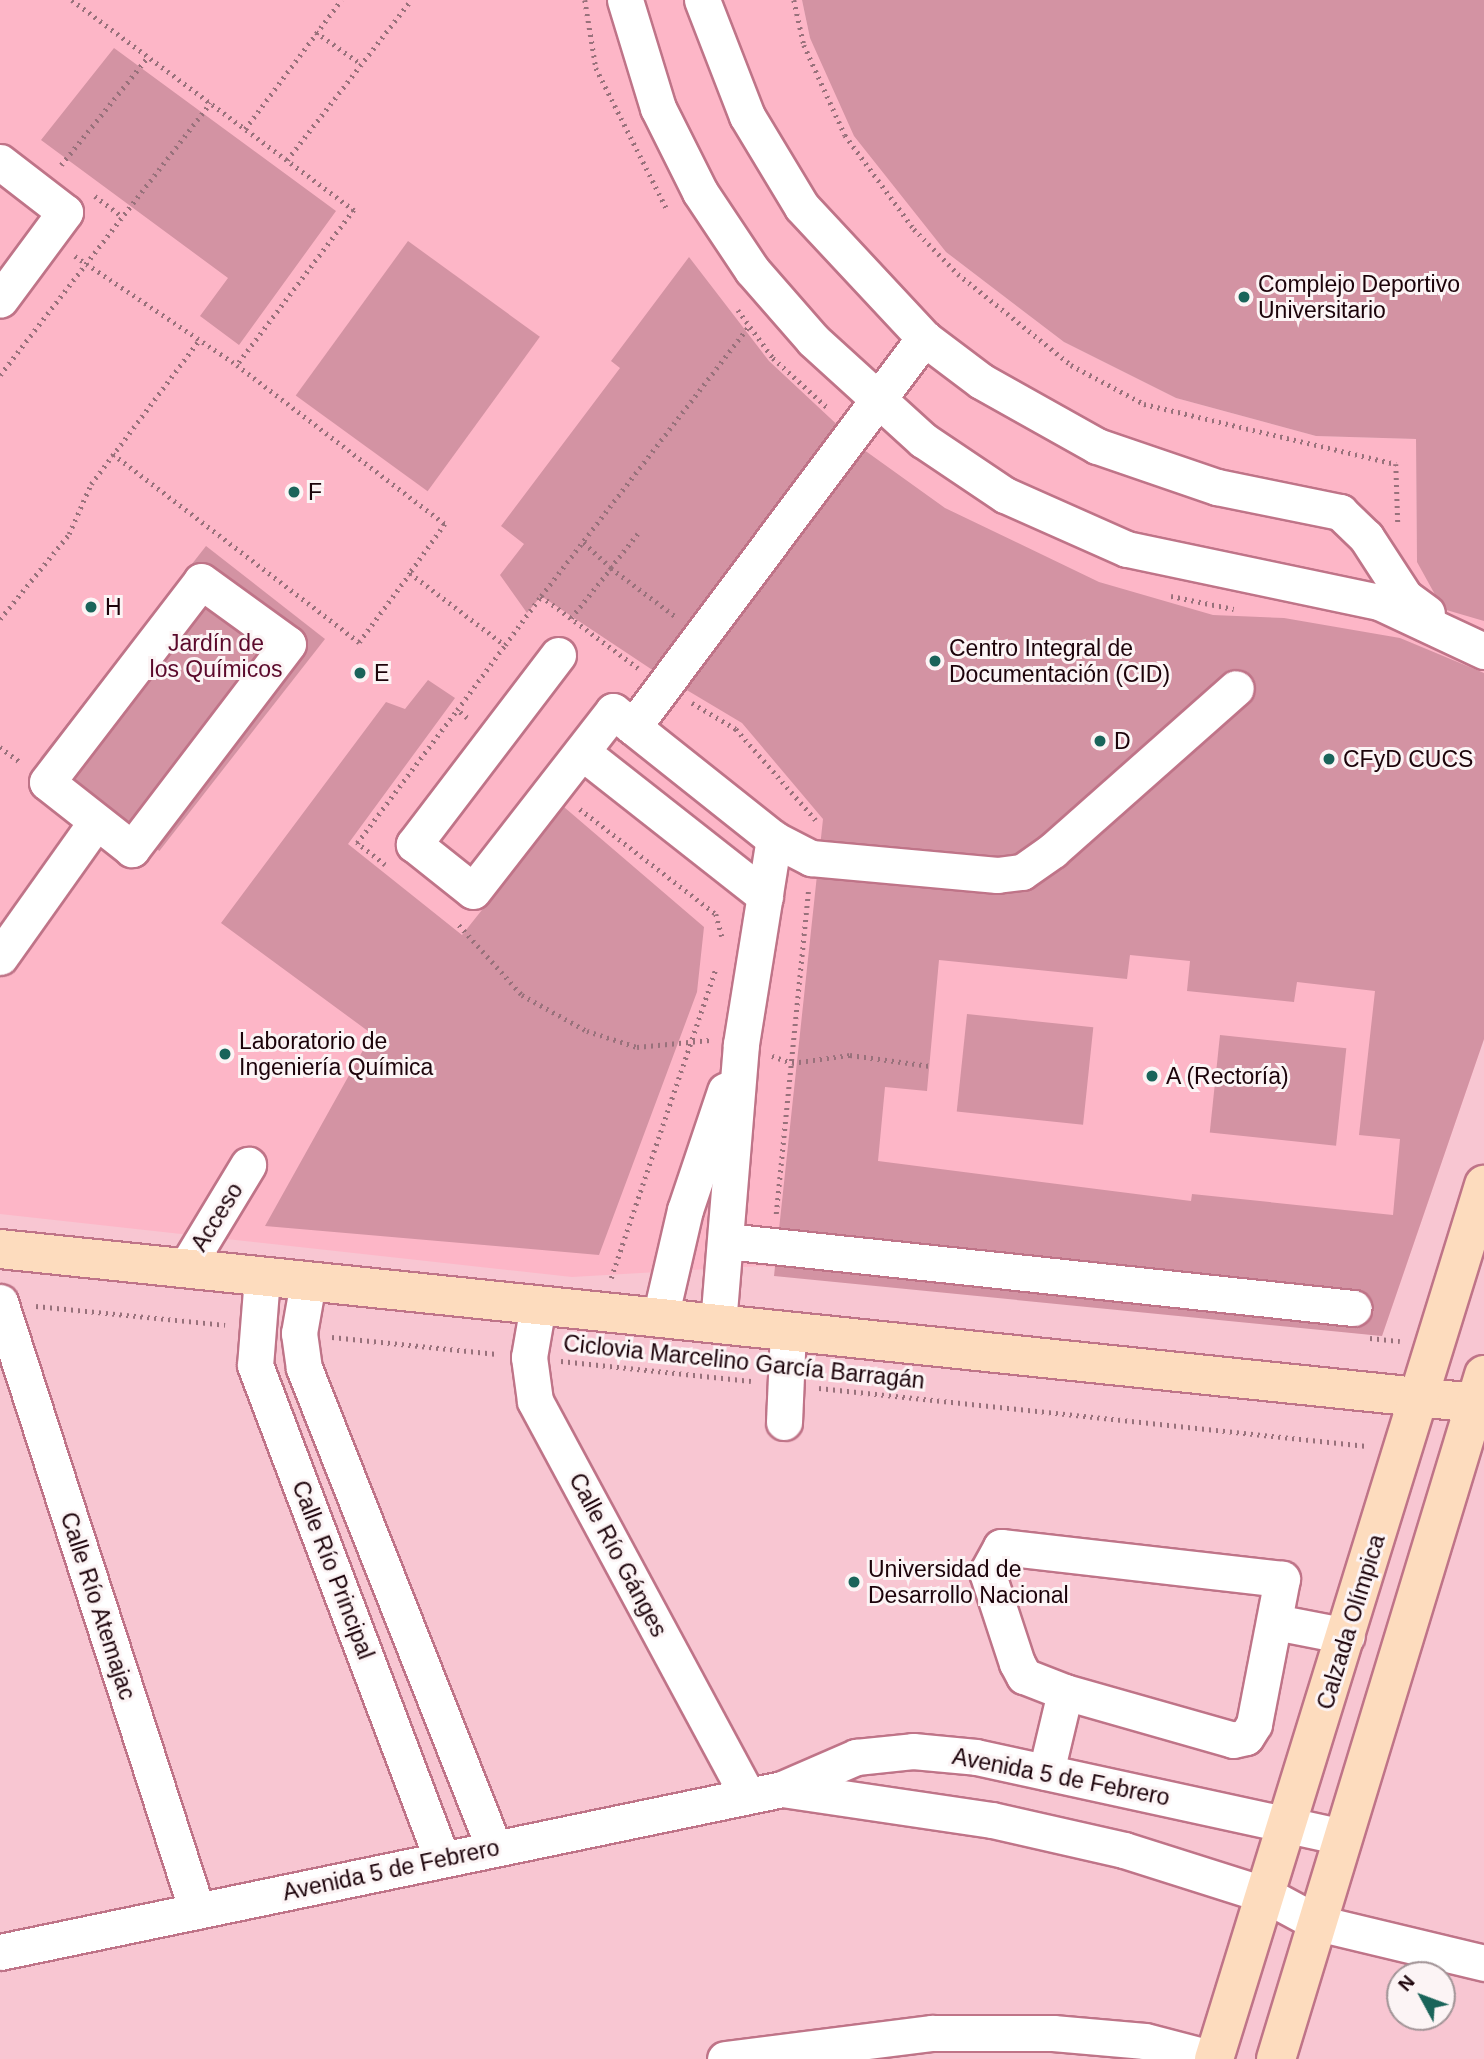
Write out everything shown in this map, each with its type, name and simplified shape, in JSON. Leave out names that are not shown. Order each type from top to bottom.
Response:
[{"type":"main road","name":"Calzada Olímpica","points":[[1214,2059],[1484,1185]]},
{"type":"main road","points":[[0,1249],[1420,1397],[1481,1394],[1276,2059]]},
{"type":"street","points":[[625,0],[659,108],[700,192],[752,270],[877,401],[1005,495],[1066,526],[1187,566],[1384,588],[1405,597],[1431,616],[1484,641]]},
{"type":"street","points":[[702,0],[747,116],[802,207],[924,338],[981,382],[1097,446],[1217,487],[1340,512],[1384,588],[1484,651]]},
{"type":"street","points":[[0,162],[65,212],[0,300]]},
{"type":"street","points":[[558,655],[414,844],[473,891],[582,751],[663,686],[924,338]]},
{"type":"street","points":[[201,580],[288,644],[132,849],[96,822],[47,782],[201,580]]},
{"type":"street","points":[[623,719],[774,839],[811,858],[1023,872],[1236,688]]},
{"type":"street","points":[[582,751],[765,896]]},
{"type":"street","points":[[0,957],[96,822]]},
{"type":"street","points":[[718,1324],[741,1044],[774,839]]},
{"type":"street","points":[[660,1318],[685,1210],[741,1044]]},
{"type":"street","name":"Acceso","points":[[185,1269],[248,1166]]},
{"type":"street","points":[[726,1241],[772,1244],[1353,1322]]},
{"type":"street","name":"Calle Río Principal","points":[[262,1277],[253,1328],[255,1365],[442,1859]]},
{"type":"street","name":"Calle Río Principal","points":[[308,1282],[299,1333],[304,1368],[494,1848]]},
{"type":"street","name":"Calle Río Atemajac","points":[[0,1302],[197,1911]]},
{"type":"street","name":"Calle Río Gánges","points":[[538,1306],[529,1357],[535,1401],[747,1795]]},
{"type":"street","points":[[784,1422],[789,1331]]},
{"type":"street","points":[[1001,1547],[1272,1574],[1283,1585],[1254,1724],[1240,1740],[1065,1692],[1024,1675],[1017,1663],[987,1572],[1001,1547]]},
{"type":"street","points":[[1275,1622],[1346,1636]]},
{"type":"street","points":[[1046,1772],[1065,1692]]},
{"type":"street","name":"Avenida 5 de Febrero","points":[[0,1952],[782,1789],[856,1757],[913,1751],[1046,1772],[1289,1823],[1343,1837]]},
{"type":"street","name":"Avenida 5 de Febrero","points":[[782,1789],[992,1820],[1124,1850],[1266,1895],[1318,1923],[1484,1963]]},
{"type":"street","points":[[725,2059],[932,2034],[1053,2033],[1145,2041],[1214,2059]]},
{"type":"path","points":[[72,0],[354,210],[237,365]]},
{"type":"path","points":[[245,129],[341,0]]},
{"type":"path","points":[[287,160],[411,0]]},
{"type":"path","points":[[794,0],[804,45],[845,135],[914,229],[958,274],[1071,365],[1144,404],[1396,464],[1399,533]]},
{"type":"path","points":[[316,33],[361,64]]},
{"type":"path","points":[[58,168],[147,58]]},
{"type":"path","points":[[0,376],[210,103]]},
{"type":"path","points":[[47,237],[237,365],[445,524],[359,642],[113,454]]},
{"type":"path","points":[[493,739],[457,710],[541,596],[749,326]]},
{"type":"path","points":[[0,620],[69,534],[113,454],[200,339]]},
{"type":"path","points":[[571,618],[639,534]]},
{"type":"path","points":[[583,543],[611,568],[701,635]]},
{"type":"path","points":[[410,573],[505,645]]},
{"type":"path","points":[[541,596],[663,686],[736,729],[816,819],[772,1244]]},
{"type":"path","points":[[553,787],[716,914],[723,941]]},
{"type":"path","points":[[459,925],[522,995],[587,1031],[637,1046],[695,1038]]},
{"type":"path","points":[[598,1311],[695,1038],[720,953]]},
{"type":"path","points":[[792,1063],[850,1055],[930,1066]]},
{"type":"path","points":[[0,1302],[253,1328]]},
{"type":"path","points":[[1353,1322],[1435,1345]]},
{"type":"path","name":"Ciclovia Marcelino García Barragán","points":[[299,1333],[1404,1450]]},
{"type":"shaded area","points":[[0,0],[802,0],[810,38],[946,252],[1064,342],[1176,398],[1316,436],[1416,439],[1417,562],[1484,457],[1484,1039],[1382,1336],[761,1266],[572,1277],[0,1214]]},
{"type":"green space","name":"Complejo Deportivo Universitario","points":[[802,0],[1484,0],[1484,621],[1443,609],[1417,562],[1416,439],[1316,436],[1176,398],[1064,342],[946,252],[854,136],[810,38]]},
{"type":"green space","points":[[114,48],[336,211],[239,345],[200,316],[228,278],[41,140]]},
{"type":"green space","points":[[408,241],[540,337],[428,491],[296,396]]},
{"type":"green space","points":[[689,257],[769,361],[845,432],[657,673],[541,596],[527,613],[500,575],[524,544],[501,526],[620,368],[611,361]]},
{"type":"green space","points":[[860,447],[945,508],[1099,582],[1213,615],[1284,618],[1400,638],[1484,673],[1484,1039],[1382,1336],[774,1276],[823,819],[742,723],[680,686]],"holes":[[[1130,955],[1190,961],[1187,991],[1294,1002],[1297,982],[1375,991],[1359,1135],[1400,1139],[1393,1215],[1192,1194],[1191,1201],[878,1161],[885,1087],[927,1091],[939,960],[1127,979]]]},
{"type":"green space","name":"Jardín de los Químicos","points":[[206,546],[325,639],[159,851],[40,758]]},
{"type":"green space","points":[[428,680],[455,698],[348,844],[462,935],[564,807],[704,927],[697,992],[599,1255],[265,1226],[372,1034],[221,923],[386,702],[405,709]]},
{"type":"green space","points":[[967,1014],[1093,1027],[1083,1125],[957,1111]]},
{"type":"green space","points":[[1220,1035],[1346,1048],[1336,1146],[1210,1132]]},
{"type":"place","name":"Complejo Deportivo Universitario","points":[[1244,297]]},
{"type":"place","name":"F","points":[[294,492]]},
{"type":"place","name":"H","points":[[91,607]]},
{"type":"place","name":"Centro Integral de Documentación (CID)","points":[[935,661]]},
{"type":"place","name":"E","points":[[360,673]]},
{"type":"place","name":"D","points":[[1100,741]]},
{"type":"place","name":"CFyD CUCS","points":[[1329,759]]},
{"type":"place","name":"Laboratorio de Ingeniería Química","points":[[225,1054]]},
{"type":"place","name":"A (Rectoría)","points":[[1152,1076]]},
{"type":"place","name":"Universidad de Desarrollo Nacional","points":[[854,1582]]}]
